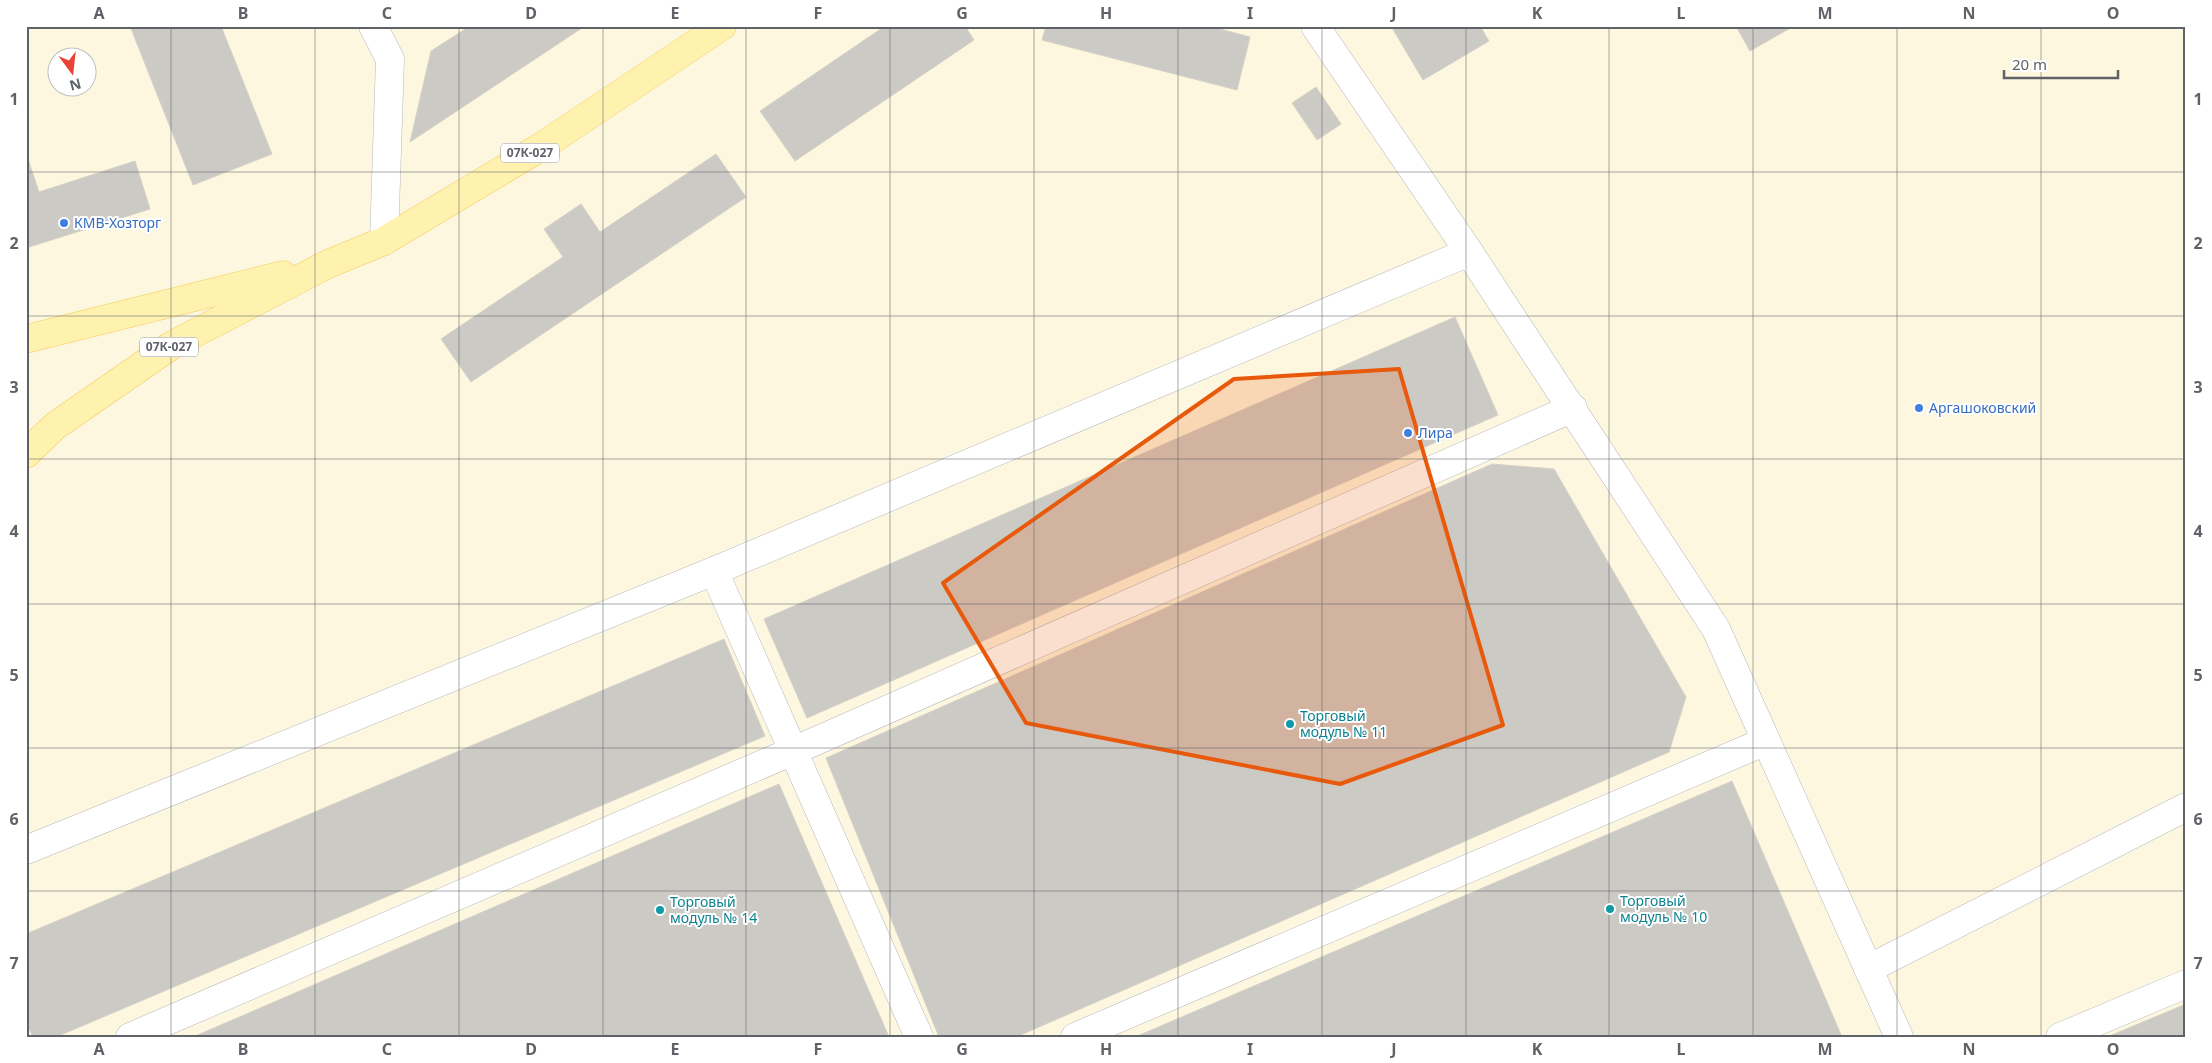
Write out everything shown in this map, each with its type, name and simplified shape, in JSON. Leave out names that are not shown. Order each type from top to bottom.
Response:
[{"type":"main road","name":"07К-027","points":[[26,454],[55,426],[172,345],[328,264],[384,241],[541,146],[722,26]]},
{"type":"main road","name":"07К-027","points":[[26,339],[328,264]]},
{"type":"lane","points":[[373,26],[390,59],[384,241]]},
{"type":"lane","points":[[1315,26],[1573,408],[1716,629],[1899,1037]]},
{"type":"lane","points":[[26,850],[714,571],[1469,252]]},
{"type":"lane","points":[[130,1037],[793,751],[1573,408]]},
{"type":"lane","points":[[714,571],[919,1037]]},
{"type":"lane","points":[[1075,1037],[1766,741]]},
{"type":"lane","points":[[1868,969],[2186,807]]},
{"type":"lane","points":[[2060,1037],[2186,984]]},
{"type":"highlighted area","points":[[1399,369],[1503,725],[1340,784],[1026,723],[943,583],[1234,379]]},
{"type":"shaded area","points":[[26,26],[2186,26],[2186,1037],[26,1037]]},
{"type":"building","points":[[130,26],[221,26],[272,154],[193,185]]},
{"type":"building","points":[[470,26],[585,26],[410,142],[431,51]]},
{"type":"building","points":[[885,26],[965,26],[974,40],[795,161],[760,111]]},
{"type":"building","points":[[1046,26],[1209,26],[1250,37],[1237,90],[1042,40]]},
{"type":"building","points":[[1391,26],[1480,26],[1489,41],[1423,80]]},
{"type":"building","points":[[1736,26],[1794,26],[1750,51]]},
{"type":"building","points":[[1316,87],[1341,124],[1317,140],[1292,103]]},
{"type":"building","points":[[26,153],[39,192],[135,161],[150,209],[26,248]]},
{"type":"building","points":[[716,154],[746,197],[471,382],[441,339],[563,257],[544,229],[581,204],[600,232]]},
{"type":"building","points":[[1455,317],[1498,415],[807,718],[764,619]]},
{"type":"building","name":"Торговый модуль № 11","points":[[1492,464],[1554,469],[1686,697],[1669,752],[1016,1037],[939,1037],[826,758]]},
{"type":"building","points":[[724,639],[765,736],[56,1037],[33,1037],[26,1022],[26,934]]},
{"type":"building","name":"Торговый модуль № 10","points":[[1732,781],[1842,1037],[1135,1037]]},
{"type":"building","name":"Торговый модуль № 14","points":[[779,784],[889,1037],[193,1037]]},
{"type":"building","points":[[2186,1004],[2186,1037],[2107,1037]]},
{"type":"place","name":"КМВ-Хозторг","points":[[64,223]]},
{"type":"place","name":"Аргашоковский","points":[[1919,408]]},
{"type":"place","name":"Лира","points":[[1408,433]]},
{"type":"place","name":"Торговый модуль № 11","points":[[1290,724]]},
{"type":"place","name":"Торговый модуль № 10","points":[[1610,909]]},
{"type":"place","name":"Торговый модуль № 14","points":[[660,910]]}]
